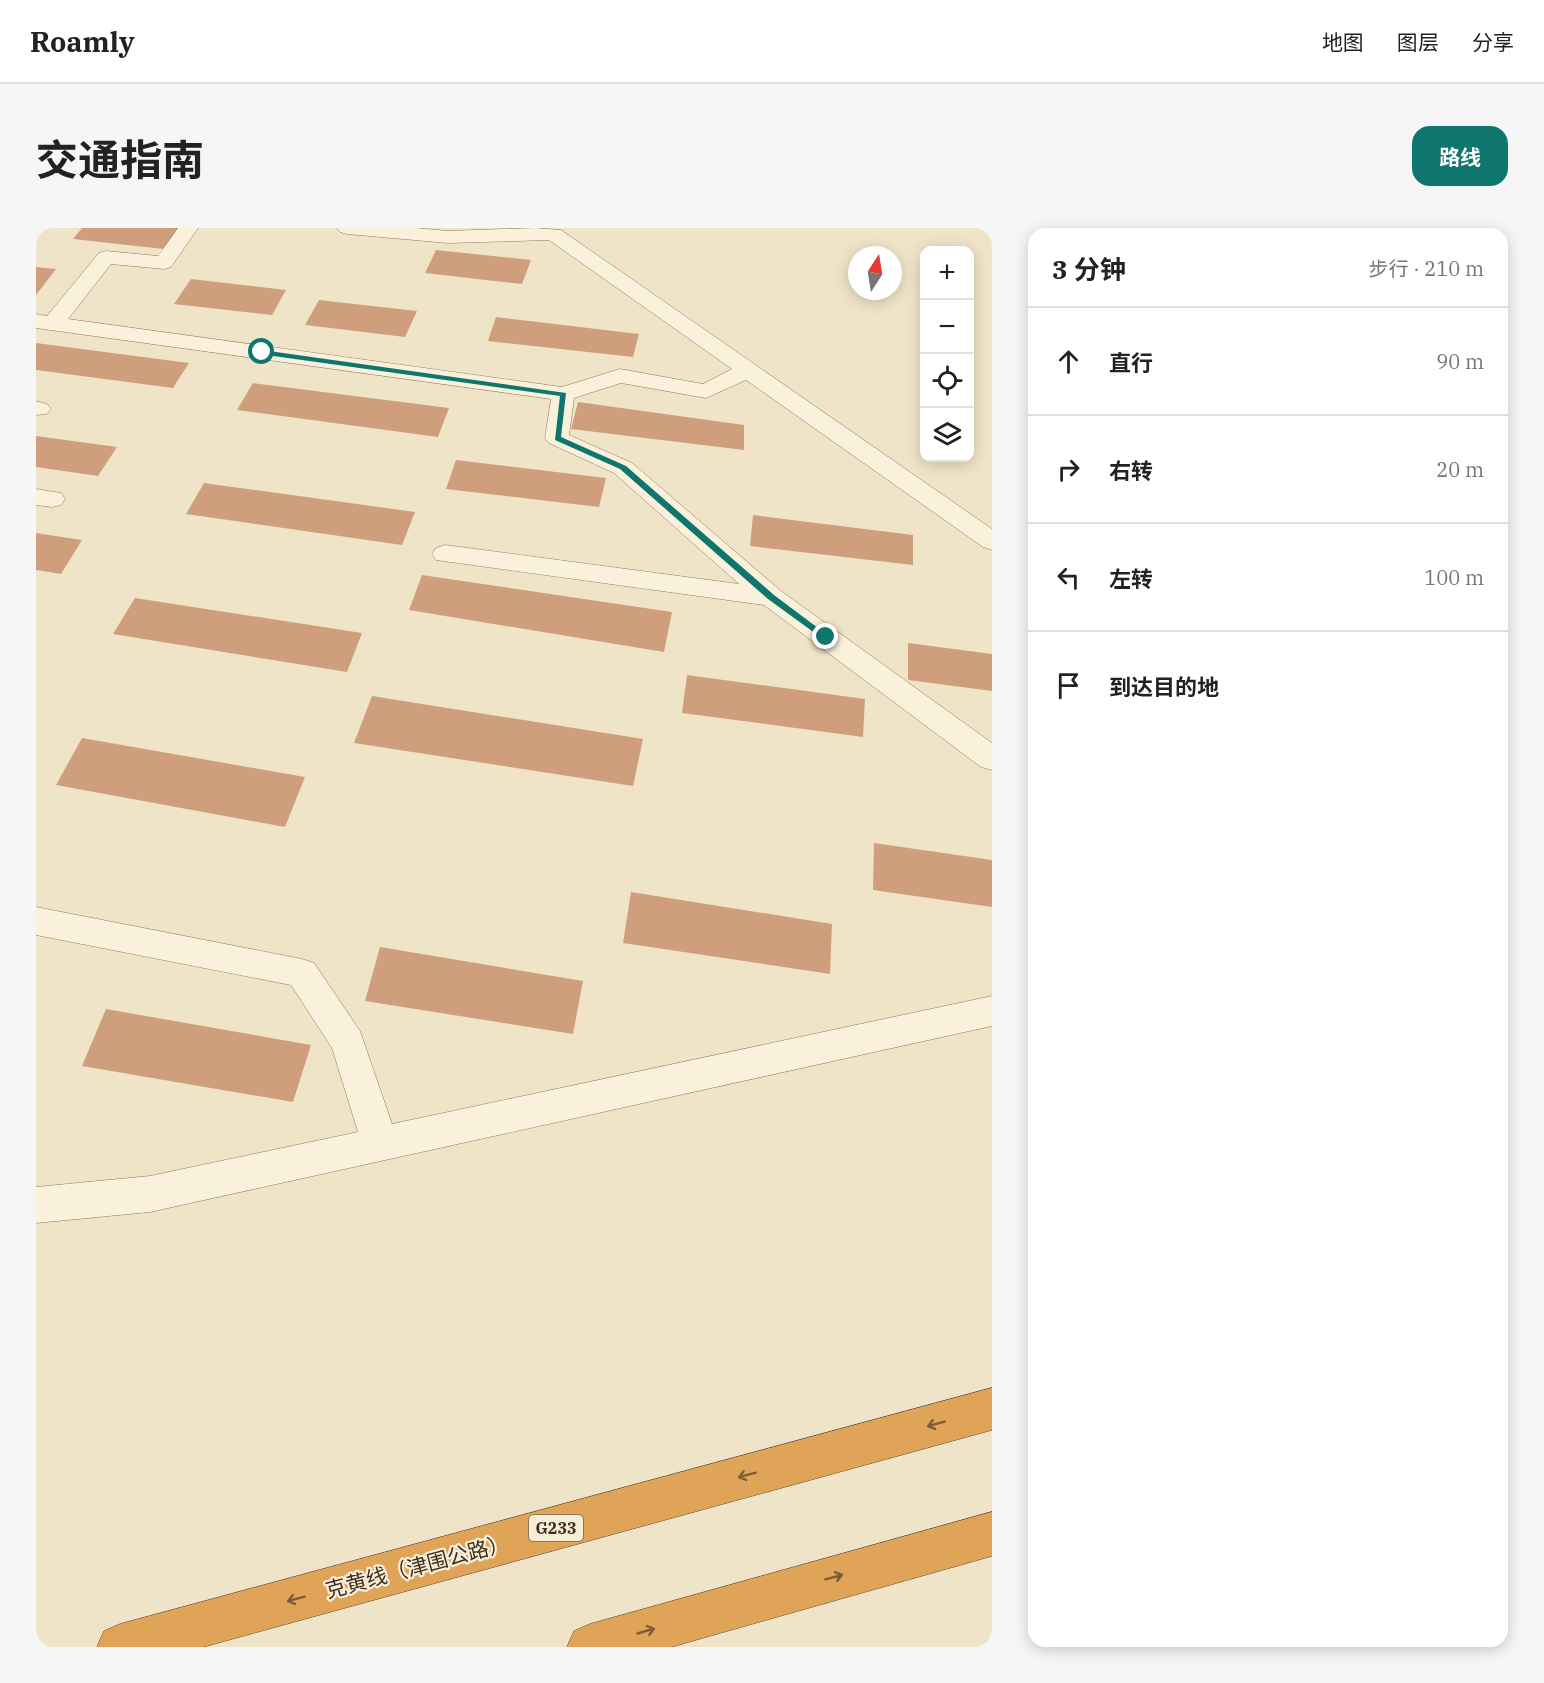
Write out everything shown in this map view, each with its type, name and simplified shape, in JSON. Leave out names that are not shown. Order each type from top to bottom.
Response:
[{"type":"highway","name":"克黄线（津围公路）","points":[[120,1647],[992,1408]]},
{"type":"highway","points":[[590,1647],[992,1534]]},
{"type":"street","points":[[44,322],[106,257],[164,263],[188,228]]},
{"type":"street","points":[[347,228],[448,237],[549,231],[992,541]]},
{"type":"street","points":[[44,322],[563,394],[620,376],[706,391],[748,370]]},
{"type":"street","points":[[563,394],[557,438],[623,468],[771,597],[992,759]]},
{"type":"street","points":[[445,554],[771,597]]},
{"type":"street","points":[[36,921],[302,972],[348,1042],[380,1144]]},
{"type":"street","points":[[36,1205],[150,1194],[992,1011]]},
{"type":"building","points":[[82,228],[179,228],[164,249],[73,239]]},
{"type":"building","points":[[436,250],[531,260],[522,284],[425,273]]},
{"type":"building","points":[[36,267],[56,269],[36,295]]},
{"type":"building","points":[[191,279],[286,290],[272,315],[174,304]]},
{"type":"building","points":[[319,300],[417,311],[405,337],[305,325]]},
{"type":"building","points":[[496,317],[639,334],[633,357],[488,341]]},
{"type":"building","points":[[36,343],[189,363],[173,388],[36,370]]},
{"type":"building","points":[[253,383],[449,408],[438,437],[237,410]]},
{"type":"building","points":[[578,402],[744,425],[744,450],[571,429]]},
{"type":"building","points":[[36,436],[117,447],[98,476],[36,467]]},
{"type":"building","points":[[456,460],[606,478],[599,507],[446,489]]},
{"type":"building","points":[[204,483],[415,512],[402,545],[186,514]]},
{"type":"building","points":[[753,515],[913,535],[913,565],[750,546]]},
{"type":"building","points":[[36,533],[82,540],[61,574],[36,570]]},
{"type":"building","points":[[422,575],[672,612],[664,652],[409,610]]},
{"type":"building","points":[[135,598],[362,633],[347,672],[113,634]]},
{"type":"building","points":[[908,643],[992,654],[992,691],[908,680]]},
{"type":"building","points":[[687,675],[865,699],[863,737],[682,713]]},
{"type":"building","points":[[372,696],[643,739],[633,786],[354,743]]},
{"type":"building","points":[[82,738],[305,777],[285,827],[56,785]]},
{"type":"building","points":[[874,843],[992,860],[992,907],[873,890]]},
{"type":"building","points":[[631,892],[832,924],[830,974],[623,943]]},
{"type":"building","points":[[380,947],[583,981],[573,1034],[365,1001]]},
{"type":"building","points":[[106,1009],[311,1045],[293,1102],[82,1066]]},
{"type":"route","points":[[262,352],[563,394],[557,438],[623,468],[771,597],[826,637]]}]
